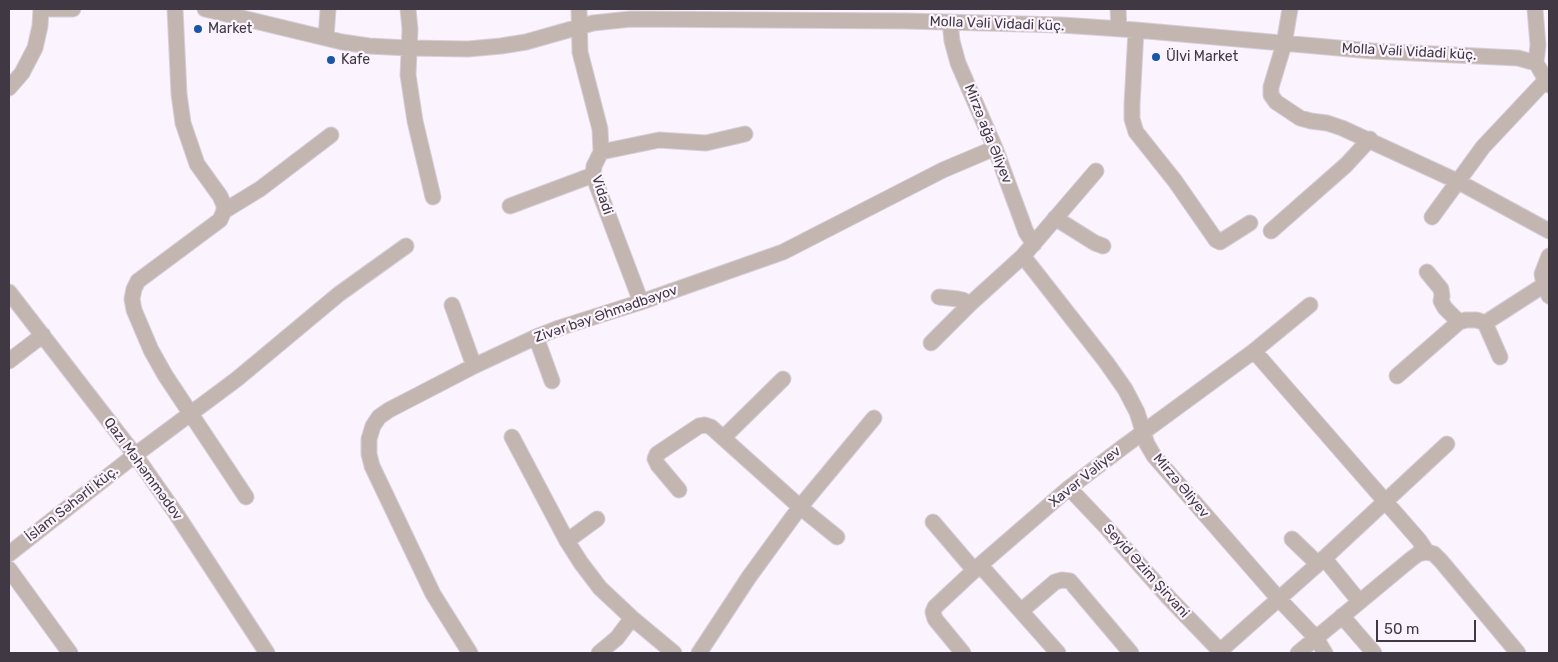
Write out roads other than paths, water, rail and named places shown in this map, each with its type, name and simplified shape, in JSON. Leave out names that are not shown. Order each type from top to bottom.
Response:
[{"type":"street","points":[[9,88],[22,73],[34,48],[40,26],[41,9]]},
{"type":"street","points":[[46,9],[73,9]]},
{"type":"street","points":[[175,9],[179,94],[183,123],[197,164],[220,196],[224,205],[224,212],[220,220],[138,281],[132,299],[134,310],[165,375],[246,497]]},
{"type":"street","name":"Molla Vəli Vidadi küç.","points":[[213,9],[326,38],[370,46],[408,48],[501,46],[526,42],[578,26],[610,20],[739,14],[904,15],[950,22],[1062,25],[1449,56],[1518,58],[1536,63]]},
{"type":"street","points":[[326,38],[328,9]]},
{"type":"street","points":[[408,9],[410,29],[408,75],[414,121],[433,197]]},
{"type":"street","name":"Vidadi","points":[[579,9],[580,52],[600,130],[601,152],[594,166],[593,175],[641,302]]},
{"type":"street","points":[[1118,9],[1119,29]]},
{"type":"street","points":[[1290,9],[1284,44],[1271,87],[1271,95],[1276,102],[1300,118],[1327,123],[1370,140],[1457,181],[1549,231]]},
{"type":"street","points":[[1432,217],[1482,147],[1548,83],[1536,63],[1538,45],[1535,9]]},
{"type":"street","name":"Mirzə ağa Əliyev","points":[[950,22],[952,41],[958,63],[995,148],[1026,232],[1034,244]]},
{"type":"street","points":[[1136,30],[1132,119],[1136,132],[1175,181],[1216,240],[1220,242],[1250,223]]},
{"type":"street","points":[[601,152],[659,140],[706,143],[745,134]]},
{"type":"street","points":[[224,212],[260,189],[332,135]]},
{"type":"street","points":[[1271,231],[1346,165],[1370,140]]},
{"type":"street","name":"Zivər bəy Əhmədbəyov","points":[[470,653],[433,594],[372,466],[369,454],[369,439],[373,426],[379,417],[474,366],[536,337],[783,252],[944,170],[995,148]]},
{"type":"street","points":[[931,343],[969,305],[1023,256],[1096,171]]},
{"type":"street","points":[[510,206],[593,175]]},
{"type":"street","points":[[1055,218],[1103,246]]},
{"type":"street","name":"İslam Səhərli küç.","points":[[9,554],[135,455],[237,379],[339,294],[406,246]]},
{"type":"street","name":"Mirzə Əliyev","points":[[1023,256],[1106,362],[1133,402],[1147,444],[1154,456],[1278,598],[1316,638],[1325,653]]},
{"type":"street","points":[[1485,323],[1547,290],[1542,274],[1549,256]]},
{"type":"street","points":[[1427,272],[1440,290],[1441,301],[1445,308],[1459,322]]},
{"type":"street","name":"Qazı Məhəmmədov","points":[[9,292],[135,455],[177,515],[267,653]]},
{"type":"street","points":[[939,298],[963,300],[969,305]]},
{"type":"street","points":[[452,305],[474,366]]},
{"type":"street","name":"Xavər Vəliyev","points":[[963,653],[935,619],[933,612],[935,607],[977,567],[1069,488],[1254,351],[1310,305]]},
{"type":"street","points":[[1397,376],[1459,322],[1466,320],[1477,320],[1485,323],[1500,356]]},
{"type":"street","points":[[9,361],[43,335]]},
{"type":"street","points":[[536,337],[552,381]]},
{"type":"street","points":[[1254,351],[1419,540],[1427,552]]},
{"type":"street","points":[[723,438],[783,379]]},
{"type":"street","points":[[699,653],[749,577],[800,507],[874,418]]},
{"type":"street","points":[[679,490],[655,459],[657,454],[699,426],[705,425],[711,427],[800,507],[837,537]]},
{"type":"street","points":[[512,437],[567,541],[581,563],[600,588],[674,653]]},
{"type":"street","points":[[1221,652],[1447,444]]},
{"type":"street","name":"Seyid Əzim Şirvani","points":[[1069,488],[1221,652]]},
{"type":"street","points":[[567,541],[597,519]]},
{"type":"street","points":[[932,522],[1021,611],[1058,653]]},
{"type":"street","points":[[1292,539],[1321,561],[1359,602]]},
{"type":"street","points":[[1298,653],[1418,554],[1427,552],[1434,554],[1441,561],[1518,653]]},
{"type":"street","points":[[9,569],[70,653]]},
{"type":"street","points":[[1021,611],[1055,582],[1062,580],[1070,581],[1131,653]]},
{"type":"street","points":[[1342,616],[1374,653]]},
{"type":"street","points":[[599,653],[617,638],[632,618]]},
{"type":"place","name":"Market","points":[[198,29]]},
{"type":"place","name":"Ülvi Market","points":[[1156,57]]},
{"type":"place","name":"Kafe","points":[[331,60]]}]
